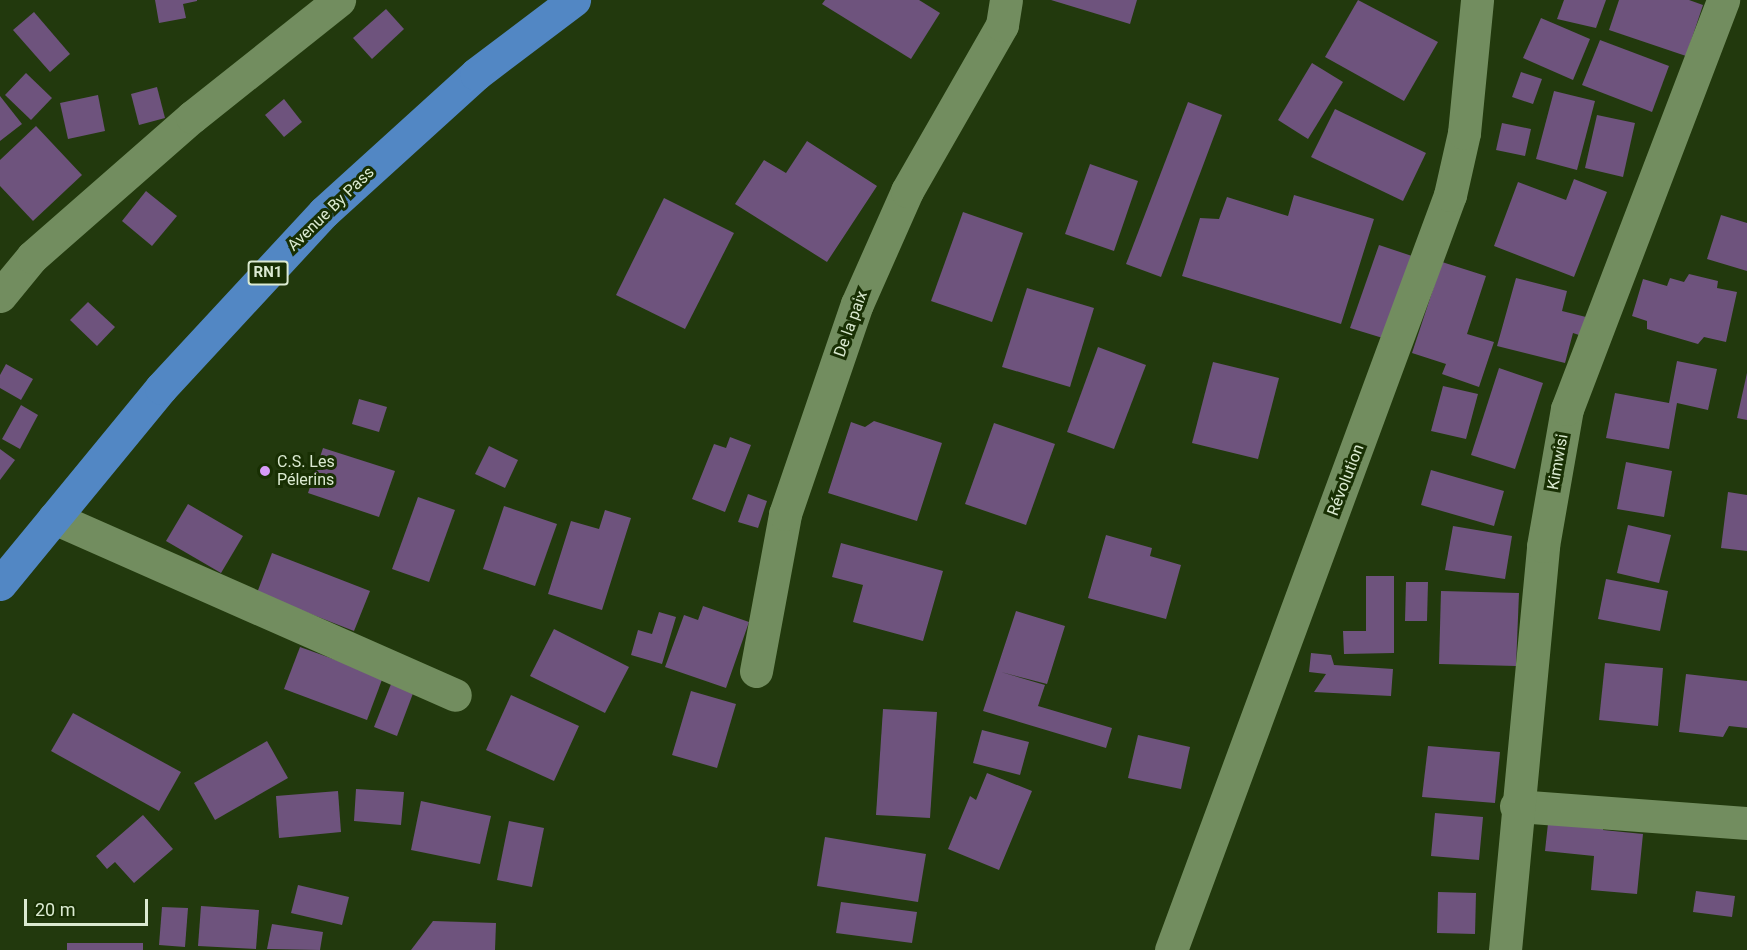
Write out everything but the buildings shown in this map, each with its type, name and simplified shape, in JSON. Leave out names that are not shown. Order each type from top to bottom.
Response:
[{"type":"highway","name":"Avenue By Pass","points":[[0,584],[161,388],[324,212],[476,74],[574,0]]},
{"type":"street","points":[[0,296],[32,257],[192,117],[339,0]]},
{"type":"street","name":"De la paix","points":[[756,671],[785,514],[857,304],[907,191],[1002,25],[1006,0]]},
{"type":"street","name":"Révolution","points":[[1172,950],[1450,195],[1464,132],[1477,0]]},
{"type":"street","name":"Kimwisi","points":[[1505,950],[1516,806],[1543,546],[1567,409],[1723,0]]},
{"type":"street","points":[[54,518],[455,695]]},
{"type":"street","points":[[1516,806],[1747,823]]},
{"type":"place","name":"C.S. Les Pélerins","points":[[265,471]]}]
